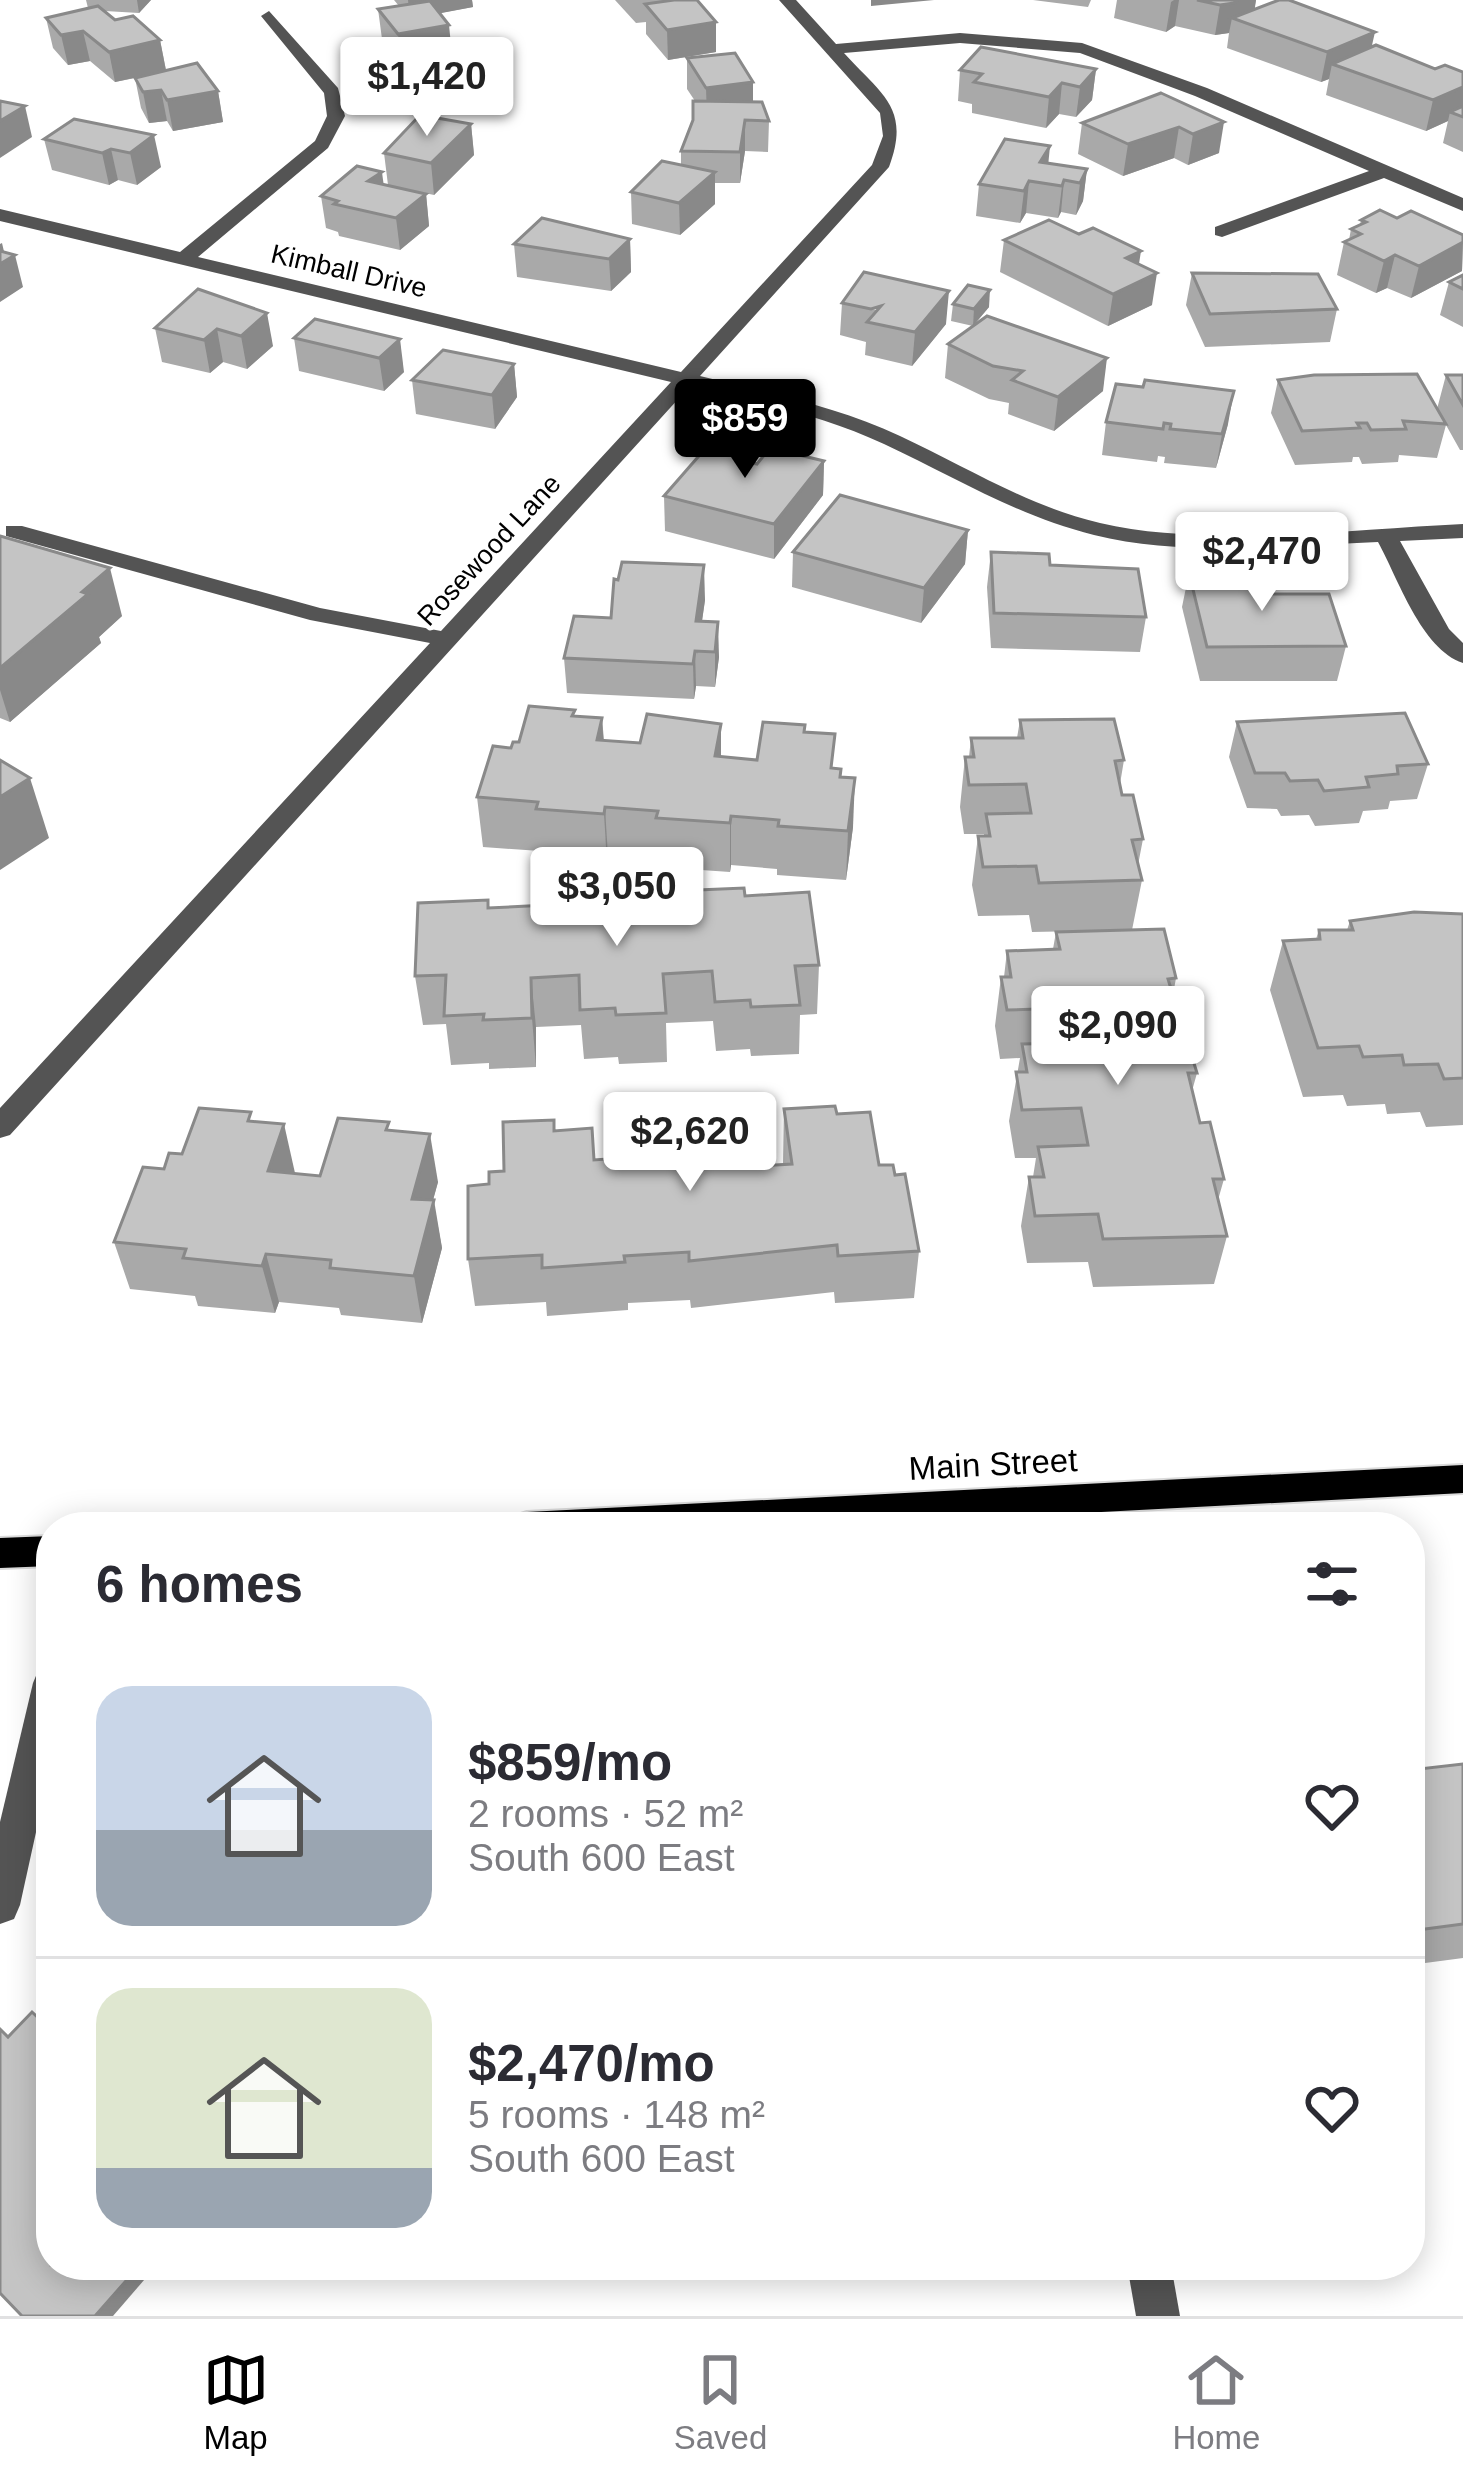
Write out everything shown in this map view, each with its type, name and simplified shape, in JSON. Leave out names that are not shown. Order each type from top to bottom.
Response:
[{"type":"main road","name":"Main Street","points":[[920,1512],[1463,1478]]},
{"type":"main road","points":[[0,1553],[36,1552]]},
{"type":"street","name":"Rosewood Lane","points":[[0,1127],[880,167],[892,136],[888,112],[787,0]]},
{"type":"street","points":[[184,260],[322,144],[336,116],[332,92],[269,16]]},
{"type":"street","points":[[836,49],[960,38],[1082,48],[1201,92],[1463,206]]},
{"type":"street","points":[[1222,231],[1380,173]]},
{"type":"street","name":"Kimball Drive","points":[[0,215],[827,413],[892,440],[1011,502],[1100,530],[1229,542],[1463,531]]},
{"type":"street","points":[[14,531],[318,615],[447,639]]},
{"type":"street","points":[[1386,535],[1439,632],[1463,656]]},
{"type":"street","points":[[0,1905],[36,1748]]},
{"type":"street","points":[[1152,2280],[1158,2316]]},
{"type":"building","points":[[697,0],[716,22],[667,30],[645,4]]},
{"type":"building","points":[[1197,0],[1238,0],[1220,5]]},
{"type":"building","points":[[1279,0],[1375,32],[1327,52],[1232,18]]},
{"type":"building","points":[[430,1],[449,25],[398,34],[378,9]]},
{"type":"building","points":[[98,6],[115,20],[133,16],[160,40],[109,52],[83,31],[61,35],[46,18]]},
{"type":"building","points":[[1376,45],[1435,69],[1445,65],[1463,72],[1463,87],[1433,100],[1332,64]]},
{"type":"building","points":[[981,47],[1096,69],[1080,87],[1062,83],[1049,97],[974,82],[982,74],[960,70]]},
{"type":"building","points":[[465,48],[465,57],[473,62],[473,77],[427,80],[414,61],[415,52]]},
{"type":"building","points":[[735,53],[753,82],[706,88],[687,58]]},
{"type":"building","points":[[197,63],[218,91],[167,100],[161,90],[143,92],[135,78]]},
{"type":"building","points":[[1161,93],[1224,122],[1193,134],[1179,127],[1128,144],[1082,123]]},
{"type":"building","points":[[0,101],[25,106],[0,121]]},
{"type":"building","points":[[693,101],[762,102],[769,121],[745,120],[740,152],[681,151],[693,120]]},
{"type":"building","points":[[420,115],[471,124],[431,163],[384,153]]},
{"type":"building","points":[[74,119],[154,135],[130,153],[111,149],[102,153],[44,139]]},
{"type":"building","points":[[1005,139],[1050,146],[1040,162],[1087,169],[1080,183],[1064,180],[1062,186],[1029,181],[1024,191],[979,184]]},
{"type":"building","points":[[662,161],[715,172],[679,203],[631,192]]},
{"type":"building","points":[[357,166],[382,172],[368,181],[426,194],[396,218],[334,204],[338,201],[321,196]]},
{"type":"building","points":[[1380,210],[1397,218],[1411,211],[1463,235],[1463,242],[1419,266],[1395,255],[1384,261],[1344,242],[1361,234],[1351,229]]},
{"type":"building","points":[[542,218],[630,239],[609,259],[514,244]]},
{"type":"building","points":[[1049,220],[1079,234],[1093,228],[1141,251],[1126,258],[1157,273],[1113,294],[1004,240]]},
{"type":"building","points":[[0,251],[15,255],[0,264]]},
{"type":"building","points":[[864,272],[949,291],[915,332],[867,322],[881,306],[871,309],[842,303]]},
{"type":"building","points":[[1192,273],[1318,274],[1337,309],[1210,314]]},
{"type":"building","points":[[1463,275],[1463,289],[1449,282]]},
{"type":"building","points":[[968,285],[990,290],[974,309],[953,304]]},
{"type":"building","points":[[198,289],[267,313],[241,336],[217,329],[204,340],[155,328]]},
{"type":"building","points":[[987,316],[1107,358],[1058,397],[1012,380],[1023,371],[993,366],[948,344]]},
{"type":"building","points":[[315,319],[400,339],[379,358],[294,338]]},
{"type":"building","points":[[443,350],[514,364],[492,395],[412,380]]},
{"type":"building","points":[[1417,374],[1446,424],[1403,421],[1406,429],[1371,430],[1367,423],[1357,423],[1360,428],[1302,431],[1278,380],[1314,375]]},
{"type":"building","points":[[1446,375],[1463,375],[1463,405]]},
{"type":"building","points":[[1145,380],[1234,391],[1222,434],[1170,429],[1171,424],[1164,423],[1163,429],[1106,422],[1116,384],[1143,387]]},
{"type":"building","points":[[712,441],[755,453],[748,462],[757,464],[770,448],[824,461],[774,524],[664,496]]},
{"type":"building","points":[[840,495],[968,530],[924,588],[793,552]]},
{"type":"building","points":[[0,536],[110,568],[82,592],[88,594],[0,668]]},
{"type":"building","points":[[991,552],[1049,554],[1050,565],[1138,569],[1146,617],[994,613]]},
{"type":"building","points":[[622,562],[704,565],[696,621],[718,622],[715,652],[695,651],[693,664],[564,658],[574,616],[611,618],[614,579],[618,580]]},
{"type":"building","points":[[1252,572],[1258,594],[1329,594],[1346,646],[1207,647],[1189,573]]},
{"type":"building","points":[[529,706],[602,718],[597,740],[640,743],[647,714],[721,724],[715,756],[757,760],[763,722],[805,725],[804,732],[835,734],[831,768],[841,769],[840,777],[855,778],[848,831],[778,826],[779,820],[731,816],[730,823],[656,818],[658,811],[605,807],[604,814],[536,809],[538,802],[477,797],[493,746],[511,748],[519,742]]},
{"type":"building","points":[[1405,713],[1428,764],[1397,766],[1398,774],[1366,777],[1369,787],[1324,791],[1318,780],[1290,781],[1285,773],[1255,773],[1237,722]]},
{"type":"building","points":[[1114,719],[1124,760],[1115,761],[1122,795],[1133,795],[1143,839],[1132,840],[1142,880],[1039,883],[1036,866],[983,867],[978,836],[990,836],[986,814],[1031,813],[1026,784],[969,785],[965,757],[974,757],[971,738],[1023,738],[1020,720]]},
{"type":"building","points":[[0,760],[30,778],[0,797]]},
{"type":"building","points":[[744,888],[745,896],[809,892],[819,965],[795,966],[800,1005],[751,1007],[750,1000],[715,1002],[712,971],[663,974],[666,1013],[616,1015],[615,1008],[580,1010],[579,975],[531,978],[532,1018],[483,1020],[484,1014],[444,1016],[446,975],[415,976],[418,903],[488,900],[488,908],[547,905],[547,897],[676,898],[675,891]]},
{"type":"building","points":[[1414,912],[1463,914],[1463,1078],[1444,1079],[1438,1064],[1404,1065],[1402,1055],[1363,1057],[1359,1046],[1318,1048],[1283,941],[1320,939],[1319,930],[1353,930],[1350,921]]},
{"type":"building","points":[[1164,929],[1176,978],[1168,979],[1197,1073],[1188,1073],[1200,1123],[1210,1122],[1224,1179],[1213,1179],[1227,1236],[1103,1239],[1098,1214],[1035,1216],[1029,1177],[1044,1177],[1038,1147],[1088,1145],[1081,1108],[1022,1110],[1016,1072],[1027,1072],[1022,1044],[1072,1043],[1066,1008],[1007,1010],[1001,977],[1011,977],[1007,951],[1060,949],[1056,932]]},
{"type":"building","points":[[835,1106],[837,1114],[870,1112],[879,1165],[893,1165],[895,1175],[905,1174],[919,1251],[838,1256],[837,1245],[689,1261],[689,1252],[624,1256],[625,1262],[542,1268],[542,1255],[468,1259],[468,1186],[489,1184],[489,1172],[504,1171],[503,1122],[554,1120],[554,1131],[592,1128],[594,1160],[648,1156],[645,1115],[696,1112],[697,1121],[736,1119],[743,1167],[792,1164],[784,1109]]},
{"type":"building","points":[[199,1108],[251,1112],[248,1121],[284,1124],[268,1171],[320,1176],[338,1118],[389,1122],[386,1130],[430,1134],[412,1199],[434,1200],[414,1276],[330,1268],[331,1260],[266,1254],[262,1266],[183,1258],[186,1249],[114,1242],[143,1167],[164,1169],[169,1153],[182,1154]]},
{"type":"building","points":[[1463,1764],[1463,1924],[1425,1929],[1425,1768]]},
{"type":"building","points":[[32,2012],[36,2016],[36,2280],[127,2280],[95,2316],[22,2316],[0,2293],[0,2029],[8,2037]]}]
